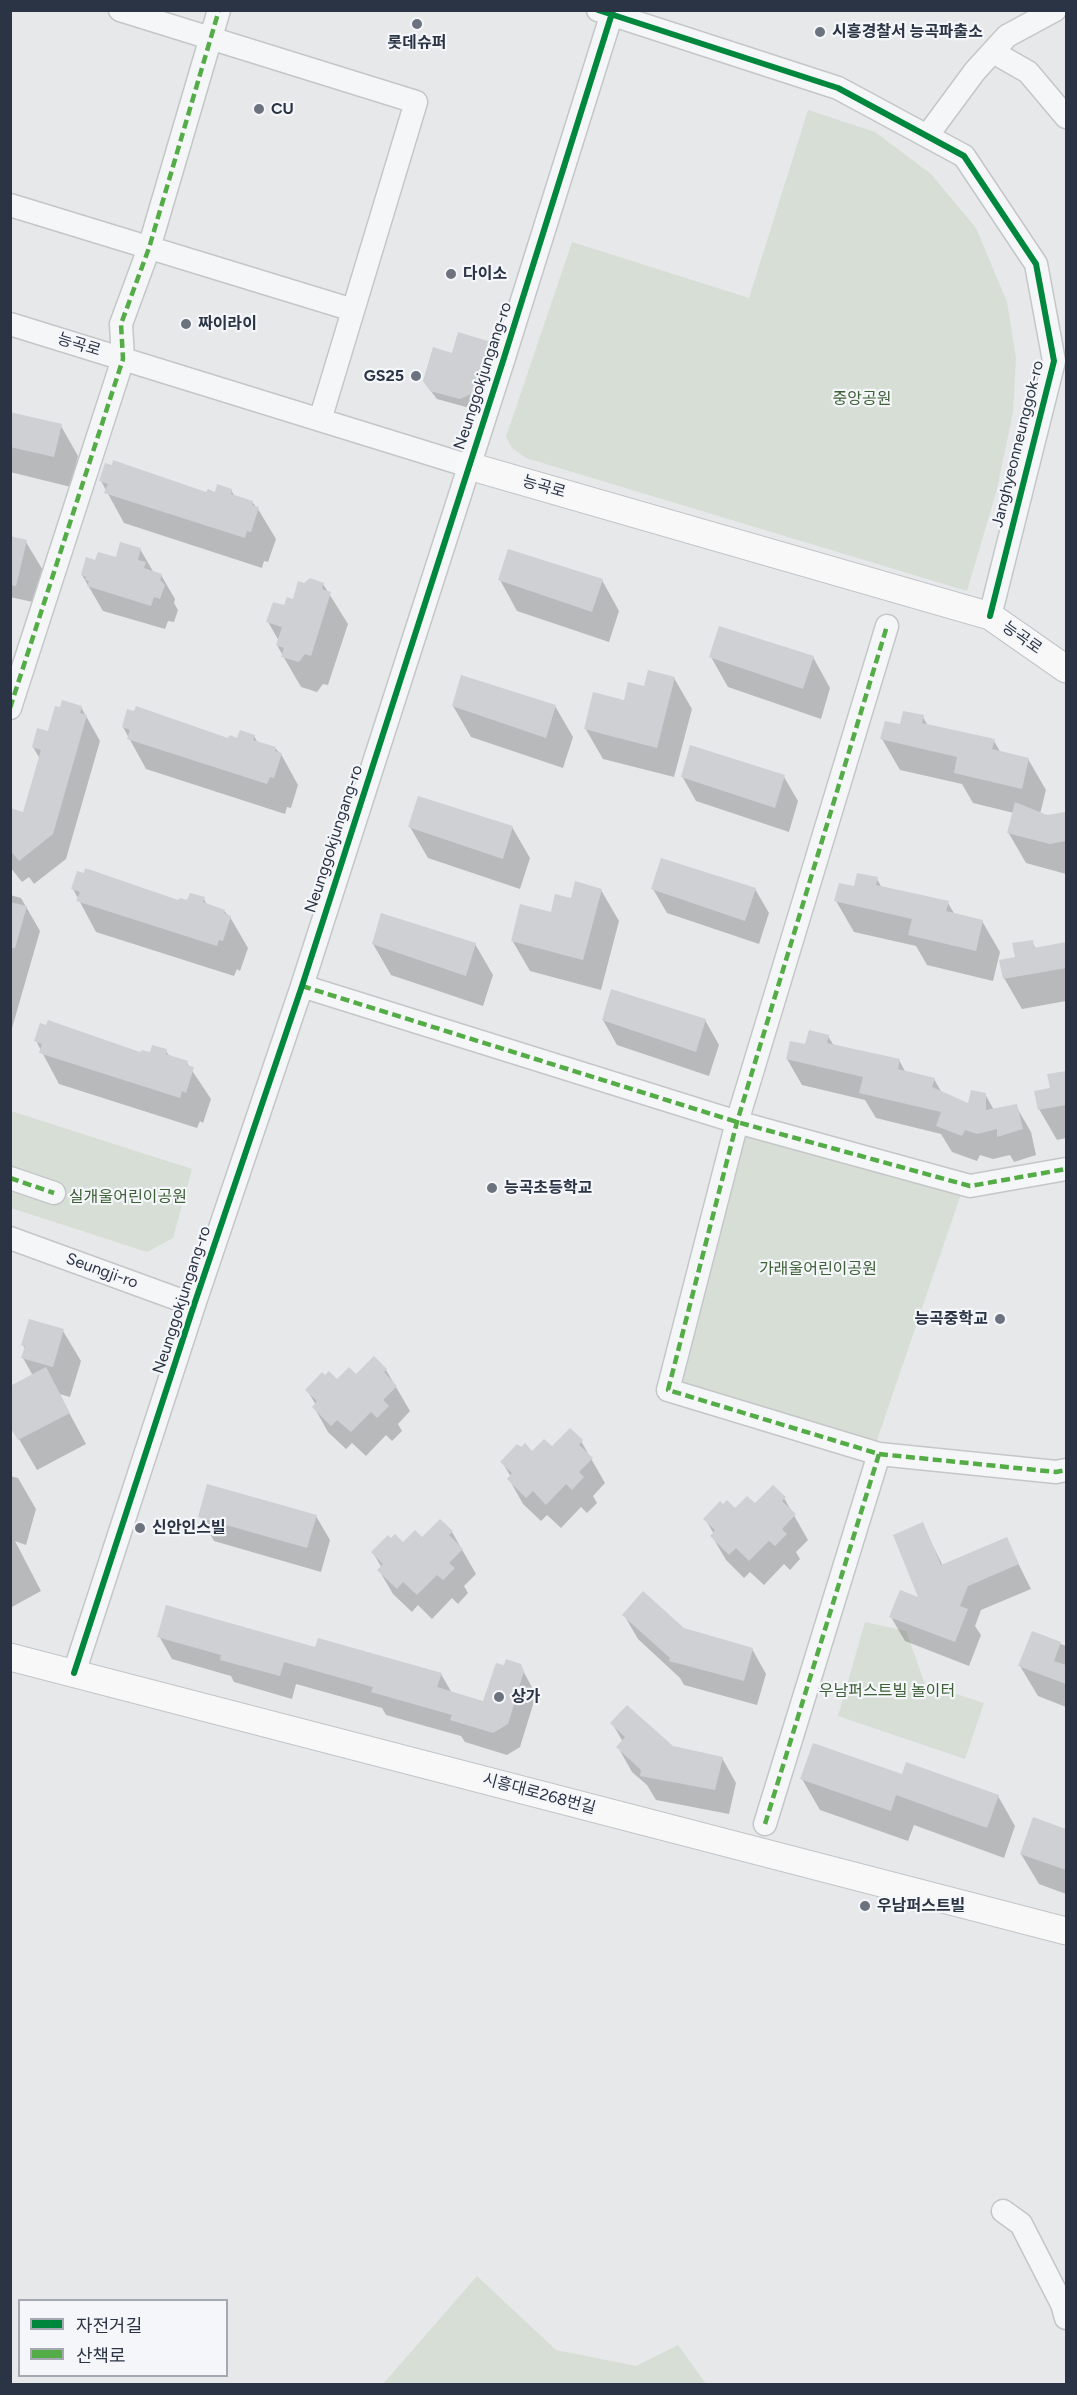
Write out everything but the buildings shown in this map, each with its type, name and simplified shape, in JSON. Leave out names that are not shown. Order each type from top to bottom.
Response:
[{"type":"main road","name":"능곡로","points":[[469,466],[990,616],[1066,669]]},
{"type":"main road","name":"시흥대로268번길","points":[[10,1657],[1066,1931]]},
{"type":"street","points":[[120,10],[416,102],[320,420]]},
{"type":"street","points":[[10,708],[123,359],[121,324],[148,248],[219,10]]},
{"type":"street","points":[[927,136],[975,70],[1007,36],[1055,10]]},
{"type":"street","name":"Janghyeonneunggok-ro","points":[[607,12],[838,88],[964,156],[1030,254],[1056,314],[1054,361],[990,616]]},
{"type":"street","name":"Neunggokjungang-ro","points":[[74,1673],[194,1305],[302,986],[469,466],[607,12]]},
{"type":"street","points":[[993,52],[1028,72],[1066,117]]},
{"type":"street","points":[[10,205],[353,310]]},
{"type":"street","name":"능곡로","points":[[10,324],[469,466]]},
{"type":"street","points":[[887,626],[737,1122],[668,1390],[879,1454],[1056,1472],[1066,1470]]},
{"type":"street","points":[[302,986],[737,1122],[970,1186],[1066,1169]]},
{"type":"street","points":[[10,1178],[54,1192]]},
{"type":"street","name":"Seungji-ro","points":[[10,1238],[194,1305]]},
{"type":"street","points":[[765,1824],[879,1454]]},
{"type":"street","points":[[1003,2211],[1021,2224],[1062,2304],[1066,2318]]},
{"type":"green space","name":"중앙공원","points":[[808,110],[875,132],[931,174],[976,228],[1007,302],[1016,358],[1013,412],[997,489],[967,591],[526,458],[512,448],[506,437],[572,242],[749,298]]},
{"type":"green space","name":"실개울어린이공원","points":[[11,1111],[192,1169],[173,1238],[147,1252],[11,1208]]},
{"type":"green space","name":"가래울어린이공원","points":[[741,1131],[962,1191],[875,1446],[671,1385]]},
{"type":"green space","name":"우남퍼스트빌 놀이터","points":[[865,1622],[906,1631],[925,1684],[984,1703],[965,1759],[838,1716]]},
{"type":"green space","points":[[477,2276],[556,2350],[636,2366],[678,2345],[706,2384],[383,2384]]},
{"type":"marked path","points":[[10,708],[123,359],[121,324],[149,248],[219,10]]},
{"type":"marked path","points":[[765,1824],[879,1454],[668,1390],[737,1122],[887,626]]},
{"type":"marked path","points":[[302,986],[737,1122],[970,1186],[1066,1169]]},
{"type":"marked path","points":[[10,1178],[54,1193]]},
{"type":"marked path","points":[[879,1454],[1056,1472],[1066,1470]]},
{"type":"cycle path","points":[[598,10],[838,88],[964,156],[1036,264],[1054,361],[990,616]]},
{"type":"cycle path","points":[[74,1673],[194,1305],[302,986],[613,10]]},
{"type":"place","name":"롯데슈퍼","points":[[417,24]]},
{"type":"place","name":"시흥경찰서 능곡파출소","points":[[820,32]]},
{"type":"place","name":"CU","points":[[259,109]]},
{"type":"place","name":"다이소","points":[[451,274]]},
{"type":"place","name":"짜이라이","points":[[186,324]]},
{"type":"place","name":"GS25","points":[[416,376]]},
{"type":"place","name":"능곡초등학교","points":[[492,1188]]},
{"type":"place","name":"능곡중학교","points":[[1000,1319]]},
{"type":"place","name":"신안인스빌","points":[[140,1528]]},
{"type":"place","name":"상가","points":[[499,1697]]},
{"type":"place","name":"우남퍼스트빌","points":[[865,1906]]}]
